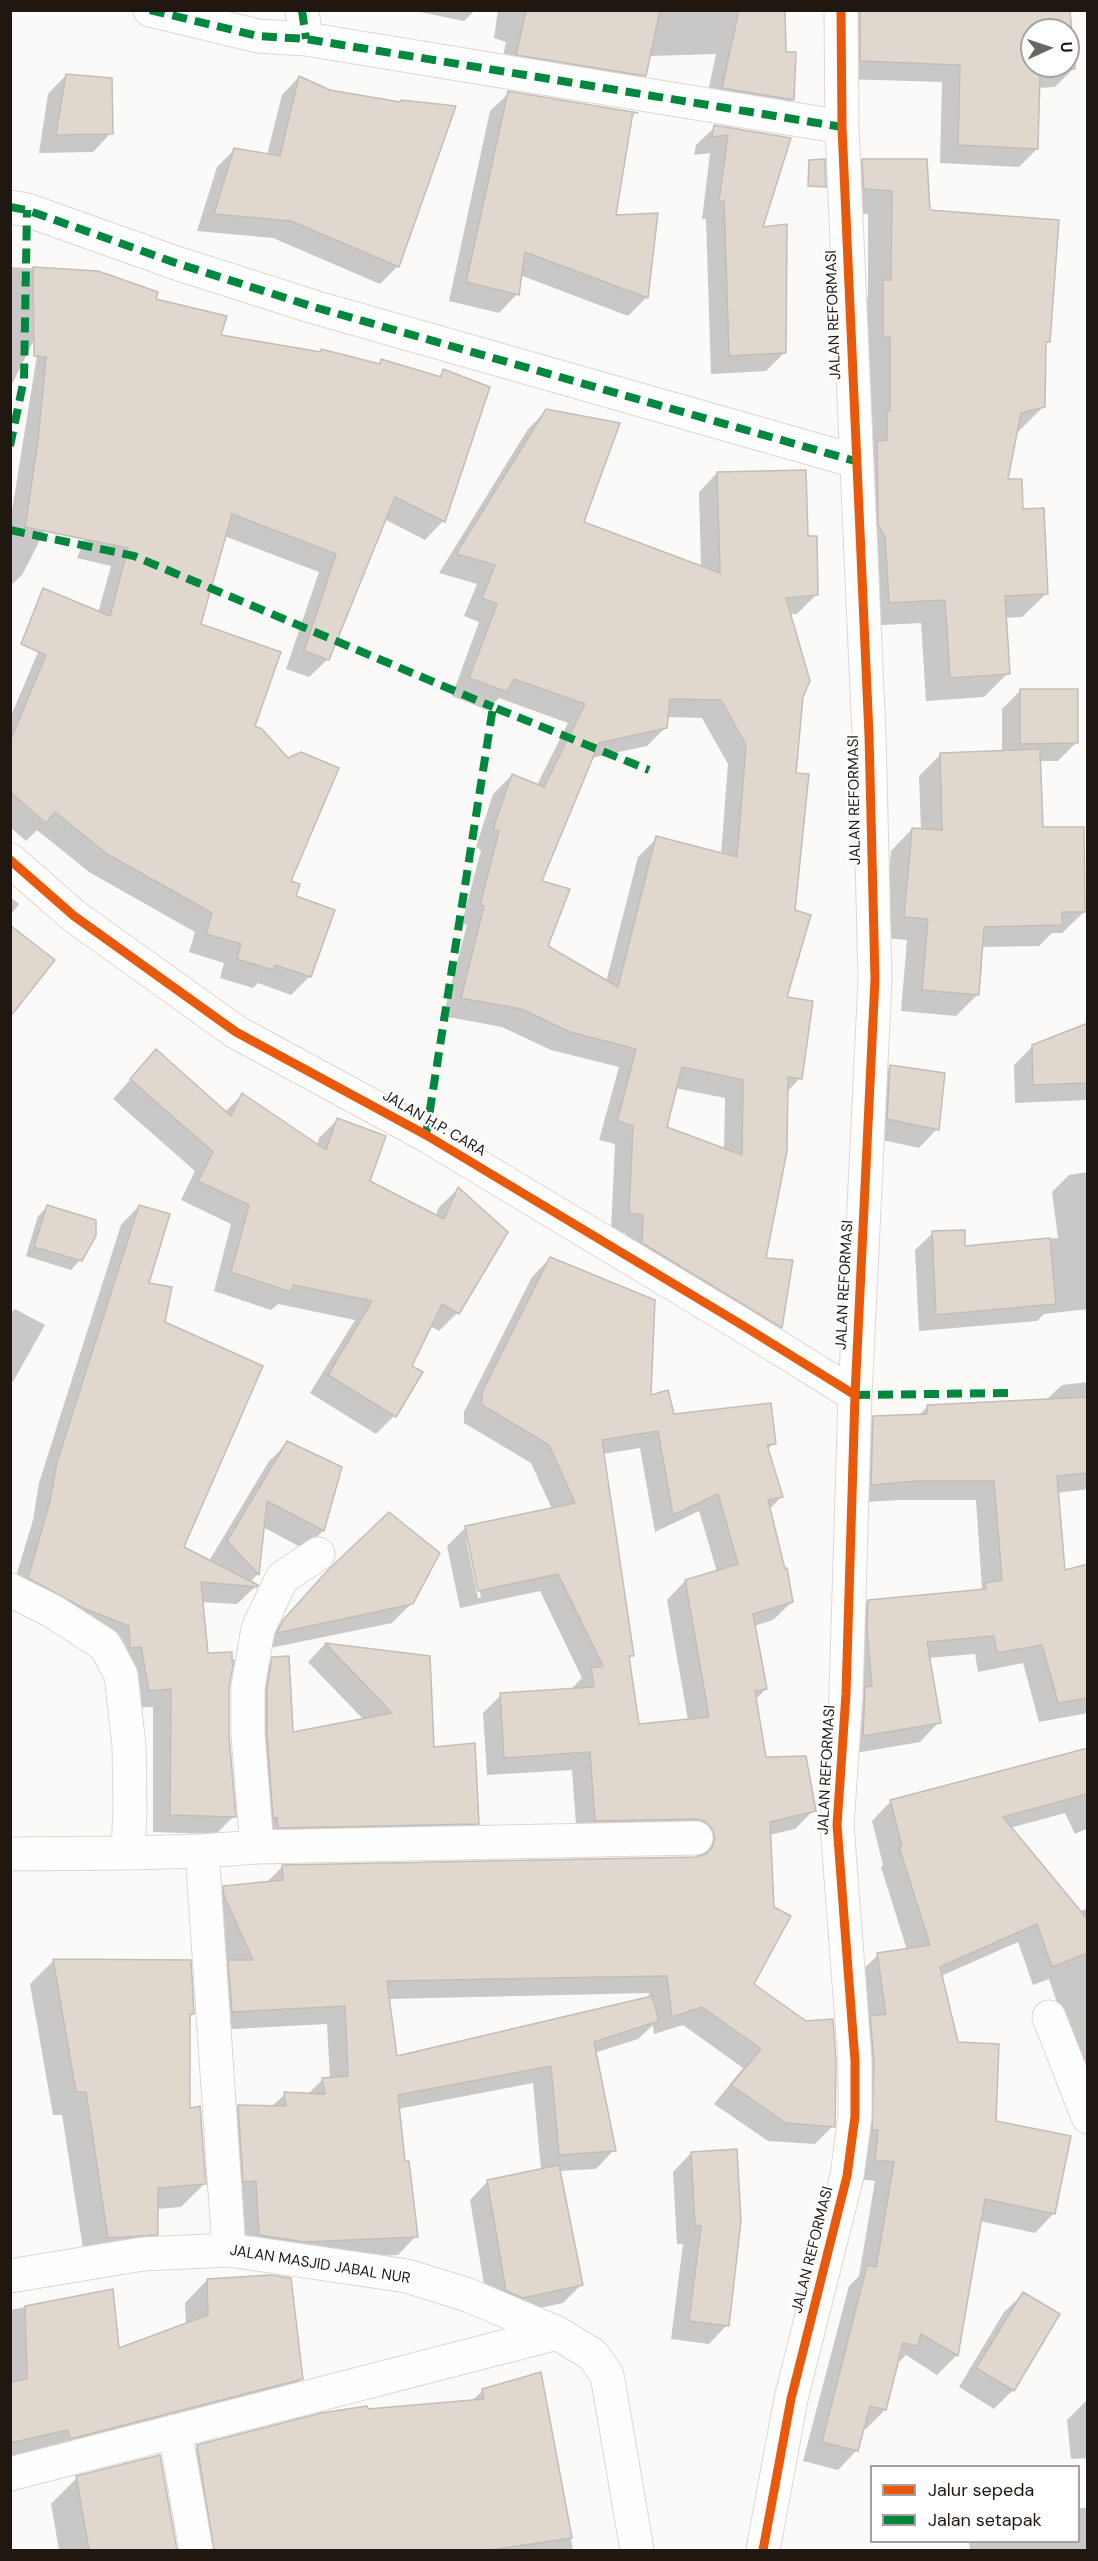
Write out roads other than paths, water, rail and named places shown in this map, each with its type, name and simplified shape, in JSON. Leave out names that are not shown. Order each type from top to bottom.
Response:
[{"type":"street","points":[[150,10],[258,36],[304,25],[842,127]]},
{"type":"street","name":"JALAN REFORMASI","points":[[763,2550],[791,2399],[846,2176],[855,2116],[855,2061],[837,1825],[846,1694],[855,1395],[875,979],[869,735],[855,461],[842,127],[841,10]]},
{"type":"street","points":[[10,207],[27,210],[314,307],[855,461]]},
{"type":"street","name":"JALAN H.P. CARA","points":[[10,860],[74,916],[236,1032],[426,1135],[855,1395]]},
{"type":"street","points":[[257,1847],[248,1735],[248,1687],[258,1629],[282,1578],[318,1554]]},
{"type":"street","points":[[10,1590],[52,1611],[105,1645],[121,1675],[129,1746],[128,1853]]},
{"type":"street","points":[[10,1854],[696,1838]]},
{"type":"street","points":[[202,1851],[229,2250]]},
{"type":"street","points":[[1049,2017],[1088,2117]]},
{"type":"street","name":"JALAN MASJID JABAL NUR","points":[[10,2276],[143,2254],[229,2250],[407,2276],[468,2295],[557,2333],[593,2355],[607,2374],[637,2550]]},
{"type":"street","points":[[10,2474],[557,2333]]},
{"type":"street","points":[[175,2431],[196,2550]]}]
